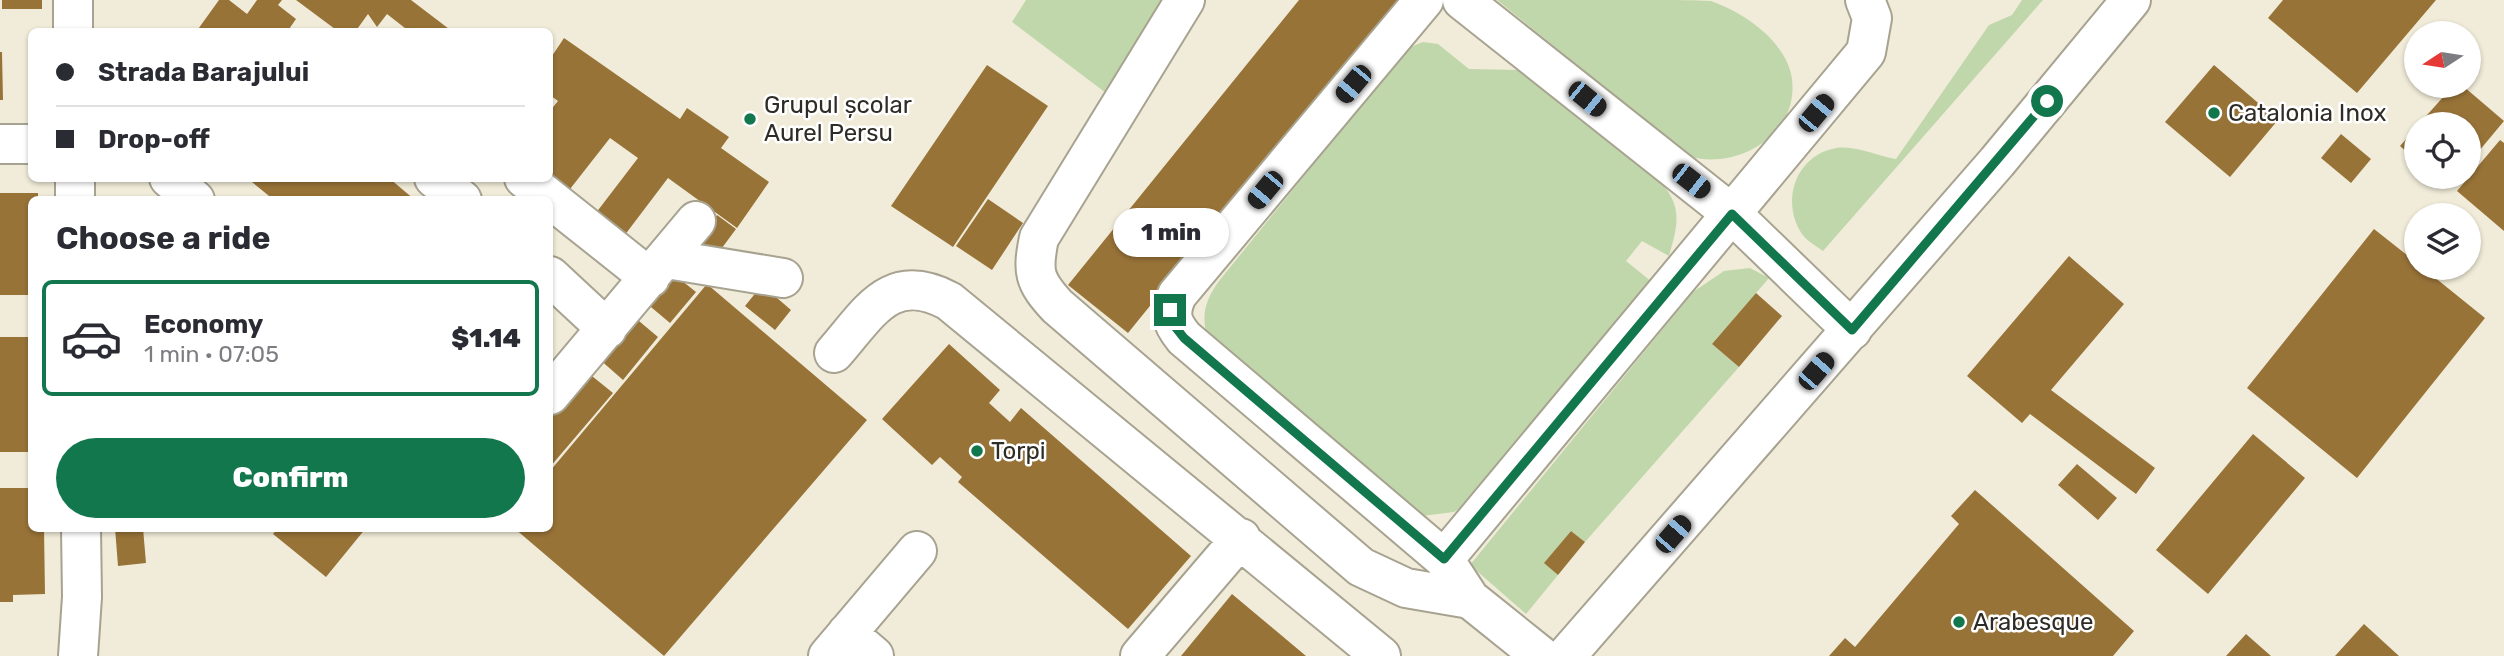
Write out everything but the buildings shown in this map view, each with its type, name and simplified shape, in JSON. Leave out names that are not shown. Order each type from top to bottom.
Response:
[{"type":"main road","points":[[73,0],[73,28]]},
{"type":"main road","points":[[1185,0],[1039,238],[1034,264],[1039,286],[1057,306],[1361,566],[1406,588],[1470,599]]},
{"type":"main road","points":[[1424,0],[1177,295],[1170,310],[1173,324],[1184,338],[1444,559],[1470,599],[1541,656]]},
{"type":"main road","points":[[1462,0],[1732,214],[1852,330]]},
{"type":"main road","points":[[1444,559],[1866,52],[1872,18],[1866,0]]},
{"type":"main road","points":[[1566,656],[1852,330],[2131,0]]},
{"type":"main road","points":[[0,144],[28,144]]},
{"type":"main road","points":[[174,182],[190,196]]},
{"type":"main road","points":[[439,182],[459,196]]},
{"type":"main road","points":[[468,196],[480,182]]},
{"type":"main road","points":[[530,182],[551,196]]},
{"type":"main road","points":[[553,198],[658,269],[783,278]]},
{"type":"main road","points":[[553,392],[696,221]]},
{"type":"main road","points":[[553,279],[607,329]]},
{"type":"main road","points":[[834,352],[884,296],[903,288],[929,290],[949,301],[1241,538],[1381,656]]},
{"type":"main road","points":[[78,656],[82,597],[81,532]]},
{"type":"main road","points":[[1140,656],[1241,538]]},
{"type":"main road","points":[[850,648],[917,551]]},
{"type":"green space","points":[[1026,0],[1169,0],[1106,93],[1012,22]]},
{"type":"green space","points":[[1497,0],[1711,1],[1724,6],[1750,21],[1773,41],[1782,53],[1792,79],[1792,99],[1786,116],[1776,131],[1745,152],[1728,158],[1691,157]]},
{"type":"green space","points":[[2022,0],[2043,0],[1823,251],[1806,239],[1792,208],[1796,181],[1811,160],[1822,152],[1844,147],[1896,159],[1989,25],[2012,15]]},
{"type":"green space","points":[[1423,42],[1438,44],[1469,69],[1519,70],[1655,176],[1670,195],[1676,223],[1669,256],[1642,241],[1626,261],[1652,282],[1469,503],[1454,512],[1422,516],[1208,341],[1204,317],[1207,303],[1219,281],[1408,48]]},
{"type":"green space","points":[[1750,268],[1769,278],[1712,344],[1739,367],[1585,542],[1571,531],[1545,563],[1558,575],[1526,614],[1470,565],[1693,292],[1724,271]]},
{"type":"place","name":"Catalonia Inox","points":[[2214,113]]},
{"type":"place","name":"Grupul școlar Aurel Persu","points":[[750,119]]},
{"type":"place","name":"Torpi","points":[[977,451]]},
{"type":"place","name":"Arabesque","points":[[1959,622]]},
{"type":"route","points":[[1170,310],[1173,324],[1184,338],[1444,559],[1732,214],[1852,330],[2047,101]]}]
